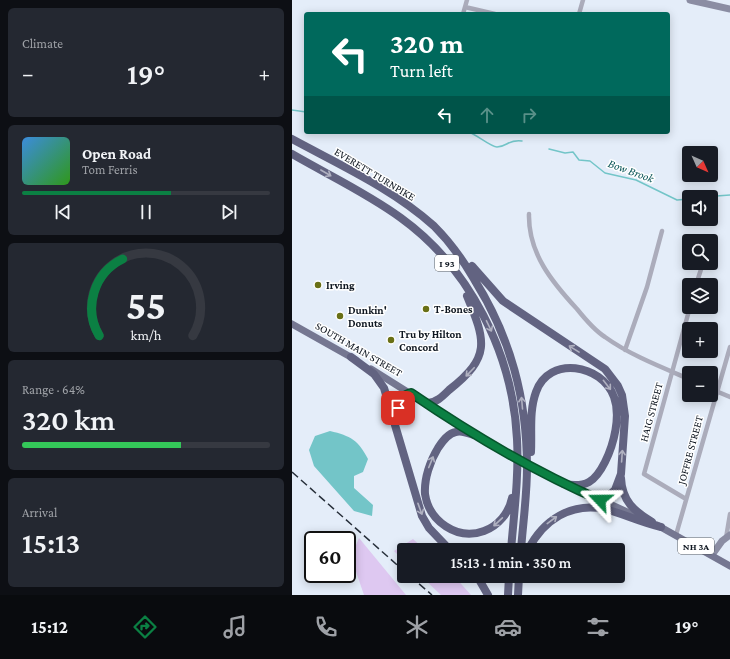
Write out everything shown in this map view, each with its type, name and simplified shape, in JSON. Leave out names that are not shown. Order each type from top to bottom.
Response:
[{"type":"highway","name":"EVERETT TURNPIKE","points":[[292,139],[382,189],[434,227],[470,271],[492,310],[510,349],[522,396],[528,469],[522,543]]},
{"type":"highway","name":"EVERETT TURNPIKE","points":[[292,154],[402,218],[437,251],[455,272],[475,301],[497,346],[507,377],[513,408],[517,460],[511,543]]},
{"type":"highway","points":[[434,227],[461,252],[488,286],[503,301],[605,369],[612,376],[622,395],[624,406],[621,474],[622,489],[627,502],[636,511],[661,527]]},
{"type":"highway","points":[[426,403],[436,401],[465,377],[476,364],[481,351],[479,328],[467,296],[455,272]]},
{"type":"highway","points":[[351,357],[380,381],[387,395],[422,516],[429,528],[443,543]]},
{"type":"highway","points":[[528,469],[531,452],[532,413],[535,394],[539,384],[547,376],[560,370],[578,367],[589,370],[603,380],[613,395],[616,416],[614,437],[604,465],[593,479],[582,486],[564,484]]},
{"type":"highway","points":[[397,431],[399,405],[404,396],[411,393]]},
{"type":"highway","points":[[474,435],[460,431],[451,434],[438,449],[428,470],[425,492],[428,506],[436,518],[448,528],[460,533],[475,533],[488,530],[498,523],[511,503],[514,468],[517,460]]},
{"type":"highway","points":[[600,500],[615,490],[621,474]]},
{"type":"highway","points":[[532,543],[538,533],[554,519],[568,511],[578,508],[591,507],[607,510],[661,527]]},
{"type":"highway","points":[[481,583],[488,595]]},
{"type":"highway","points":[[508,595],[509,583]]},
{"type":"highway","points":[[518,595],[519,583]]},
{"type":"main road","points":[[690,0],[730,9]]},
{"type":"main road","name":"SOUTH MAIN STREET","points":[[292,324],[411,393],[474,435],[540,472],[661,527],[730,566]]},
{"type":"main road","points":[[712,555],[728,536]]},
{"type":"street","points":[[464,12],[467,0]]},
{"type":"street","points":[[579,12],[582,0]]},
{"type":"street","points":[[465,7],[486,12]]},
{"type":"street","points":[[529,214],[532,241],[545,272],[579,312],[602,336],[625,350],[682,376]]},
{"type":"street","points":[[625,350],[647,287],[662,231]]},
{"type":"street","name":"HAIG STREET","points":[[686,499],[644,474],[671,371],[688,314]]},
{"type":"street","name":"JOFFRE STREET","points":[[718,385],[730,347]]},
{"type":"street","points":[[718,392],[730,397]]},
{"type":"street","name":"JOFFRE STREET","points":[[676,535],[713,402]]},
{"type":"street","points":[[728,536],[730,514]]},
{"type":"shaded area","points":[[359,538],[406,595],[364,595],[356,572],[356,545]]},
{"type":"shaded area","points":[[413,539],[417,543],[407,543]]},
{"type":"shaded area","points":[[428,583],[460,583],[471,595],[441,595]]},
{"type":"water","points":[[330,431],[349,437],[361,447],[368,459],[363,472],[354,476],[354,488],[373,505],[372,516],[354,511],[314,466],[309,450],[315,436]]},
{"type":"waterway","name":"Bow Brook","points":[[292,110],[304,112]]},
{"type":"waterway","name":"Bow Brook","points":[[472,134],[497,147],[514,141],[522,141]]},
{"type":"waterway","name":"Bow Brook","points":[[549,149],[565,153],[573,152],[579,160],[590,161],[605,173],[636,180],[677,200],[682,200]]},
{"type":"waterway","name":"Bow Brook","points":[[718,196],[730,195]]},
{"type":"railway","points":[[292,472],[397,565]]},
{"type":"railway","points":[[418,583],[432,595]]},
{"type":"place","name":"Irving","points":[[318,285]]},
{"type":"place","name":"T-Bones","points":[[426,309]]},
{"type":"place","name":"Dunkin' Donuts","points":[[340,316]]},
{"type":"place","name":"Tru by Hilton Concord","points":[[391,340]]},
{"type":"route","points":[[398,408],[405,394],[411,393],[474,435],[540,472],[600,500]]}]
